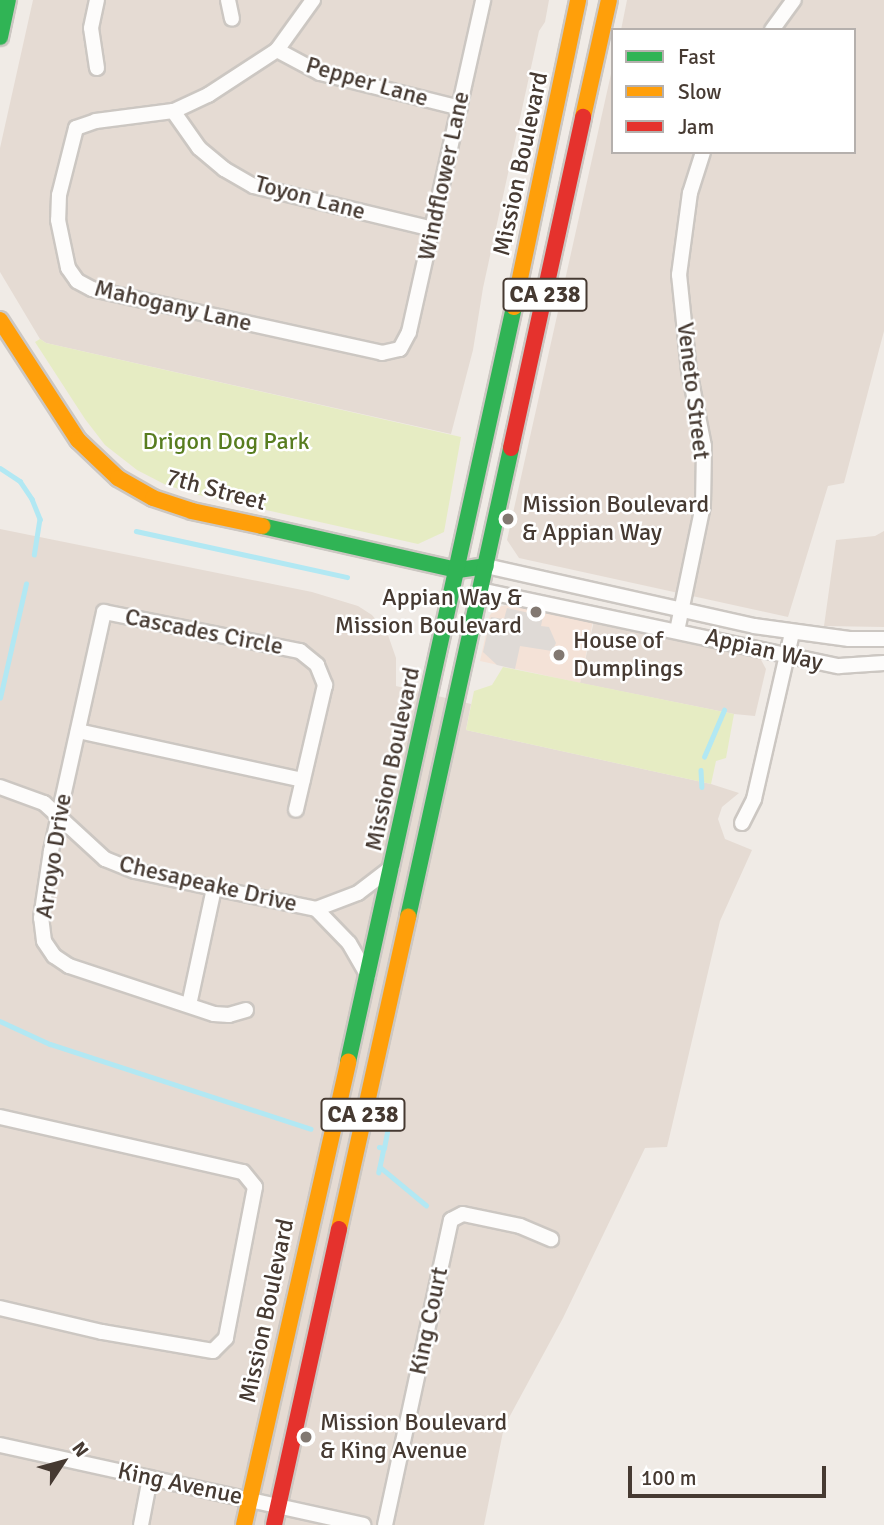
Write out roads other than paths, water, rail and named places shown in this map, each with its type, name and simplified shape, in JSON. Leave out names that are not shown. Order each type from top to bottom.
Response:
[{"type":"main road","points":[[0,37],[8,0]]},
{"type":"main road","name":"Mission Boulevard","points":[[244,1525],[458,570],[578,0]]},
{"type":"main road","name":"Mission Boulevard","points":[[274,1525],[609,0]]},
{"type":"main road","name":"7th Street","points":[[1,324],[78,440],[118,478],[153,498],[192,511],[458,570],[486,566]]},
{"type":"main road","name":"7th Street","points":[[458,570],[480,590]]},
{"type":"street","points":[[97,0],[91,27],[97,68]]},
{"type":"street","points":[[228,0],[232,19]]},
{"type":"street","points":[[173,111],[242,75],[277,50],[313,0]]},
{"type":"street","name":"Windflower Lane","points":[[400,349],[409,332],[483,0]]},
{"type":"street","points":[[773,28],[794,0]]},
{"type":"street","name":"Pepper Lane","points":[[277,50],[320,73],[460,108]]},
{"type":"street","name":"Toyon Lane","points":[[173,111],[199,148],[224,169],[254,186],[433,229]]},
{"type":"street","name":"Mahogany Lane","points":[[173,111],[96,121],[76,128],[59,195],[58,220],[68,268],[77,281],[92,289],[383,353],[400,349]]},
{"type":"street","name":"Veneto Street","points":[[677,631],[703,505],[704,446],[689,371],[679,275],[690,193],[702,154]]},
{"type":"street","name":"Appian Way","points":[[486,566],[792,633],[849,639],[884,639]]},
{"type":"street","name":"Appian Way","points":[[480,590],[839,666],[884,663]]},
{"type":"street","name":"Arroyo Drive","points":[[104,612],[59,816],[41,918],[44,941],[54,956],[69,966],[189,1005]]},
{"type":"street","name":"Cascades Circle","points":[[104,612],[300,651],[317,665],[325,685],[296,810]]},
{"type":"street","points":[[742,823],[754,799],[792,633]]},
{"type":"street","points":[[78,732],[303,780]]},
{"type":"street","name":"Chesapeake Drive","points":[[0,787],[44,803],[105,859],[135,871],[316,909],[358,893],[393,866]]},
{"type":"street","points":[[214,888],[189,1005],[229,1015],[246,1010]]},
{"type":"street","name":"Chesapeake Drive","points":[[316,909],[349,943],[368,976]]},
{"type":"street","points":[[0,1117],[243,1172],[255,1187],[226,1338],[213,1352],[102,1332],[0,1308]]},
{"type":"street","name":"King Court","points":[[385,1525],[451,1220],[463,1214],[520,1226],[551,1238]]},
{"type":"street","name":"King Avenue","points":[[0,1445],[363,1525]]},
{"type":"street","points":[[141,1525],[150,1478]]},
{"type":"waterway","points":[[0,468],[20,481],[32,499],[40,519],[34,555]]},
{"type":"waterway","points":[[136,531],[347,577]]},
{"type":"waterway","points":[[0,698],[26,584]]},
{"type":"waterway","points":[[704,757],[724,710]]},
{"type":"waterway","points":[[701,770],[702,787]]},
{"type":"waterway","points":[[0,1021],[50,1044],[311,1129]]},
{"type":"waterway","points":[[384,1148],[387,1132]]},
{"type":"waterway","points":[[379,1147],[384,1148],[379,1172]]},
{"type":"waterway","points":[[380,1167],[426,1205]]},
{"type":"place","name":"Mission Boulevard & Appian Way","points":[[508,519]]},
{"type":"place","name":"Appian Way & Mission Boulevard","points":[[536,612]]},
{"type":"place","name":"House of Dumplings","points":[[559,655]]},
{"type":"place","name":"Mission Boulevard & King Avenue","points":[[306,1437]]},
{"type":"park label","name":"Drigon Dog Park","points":[[226,442]]}]
